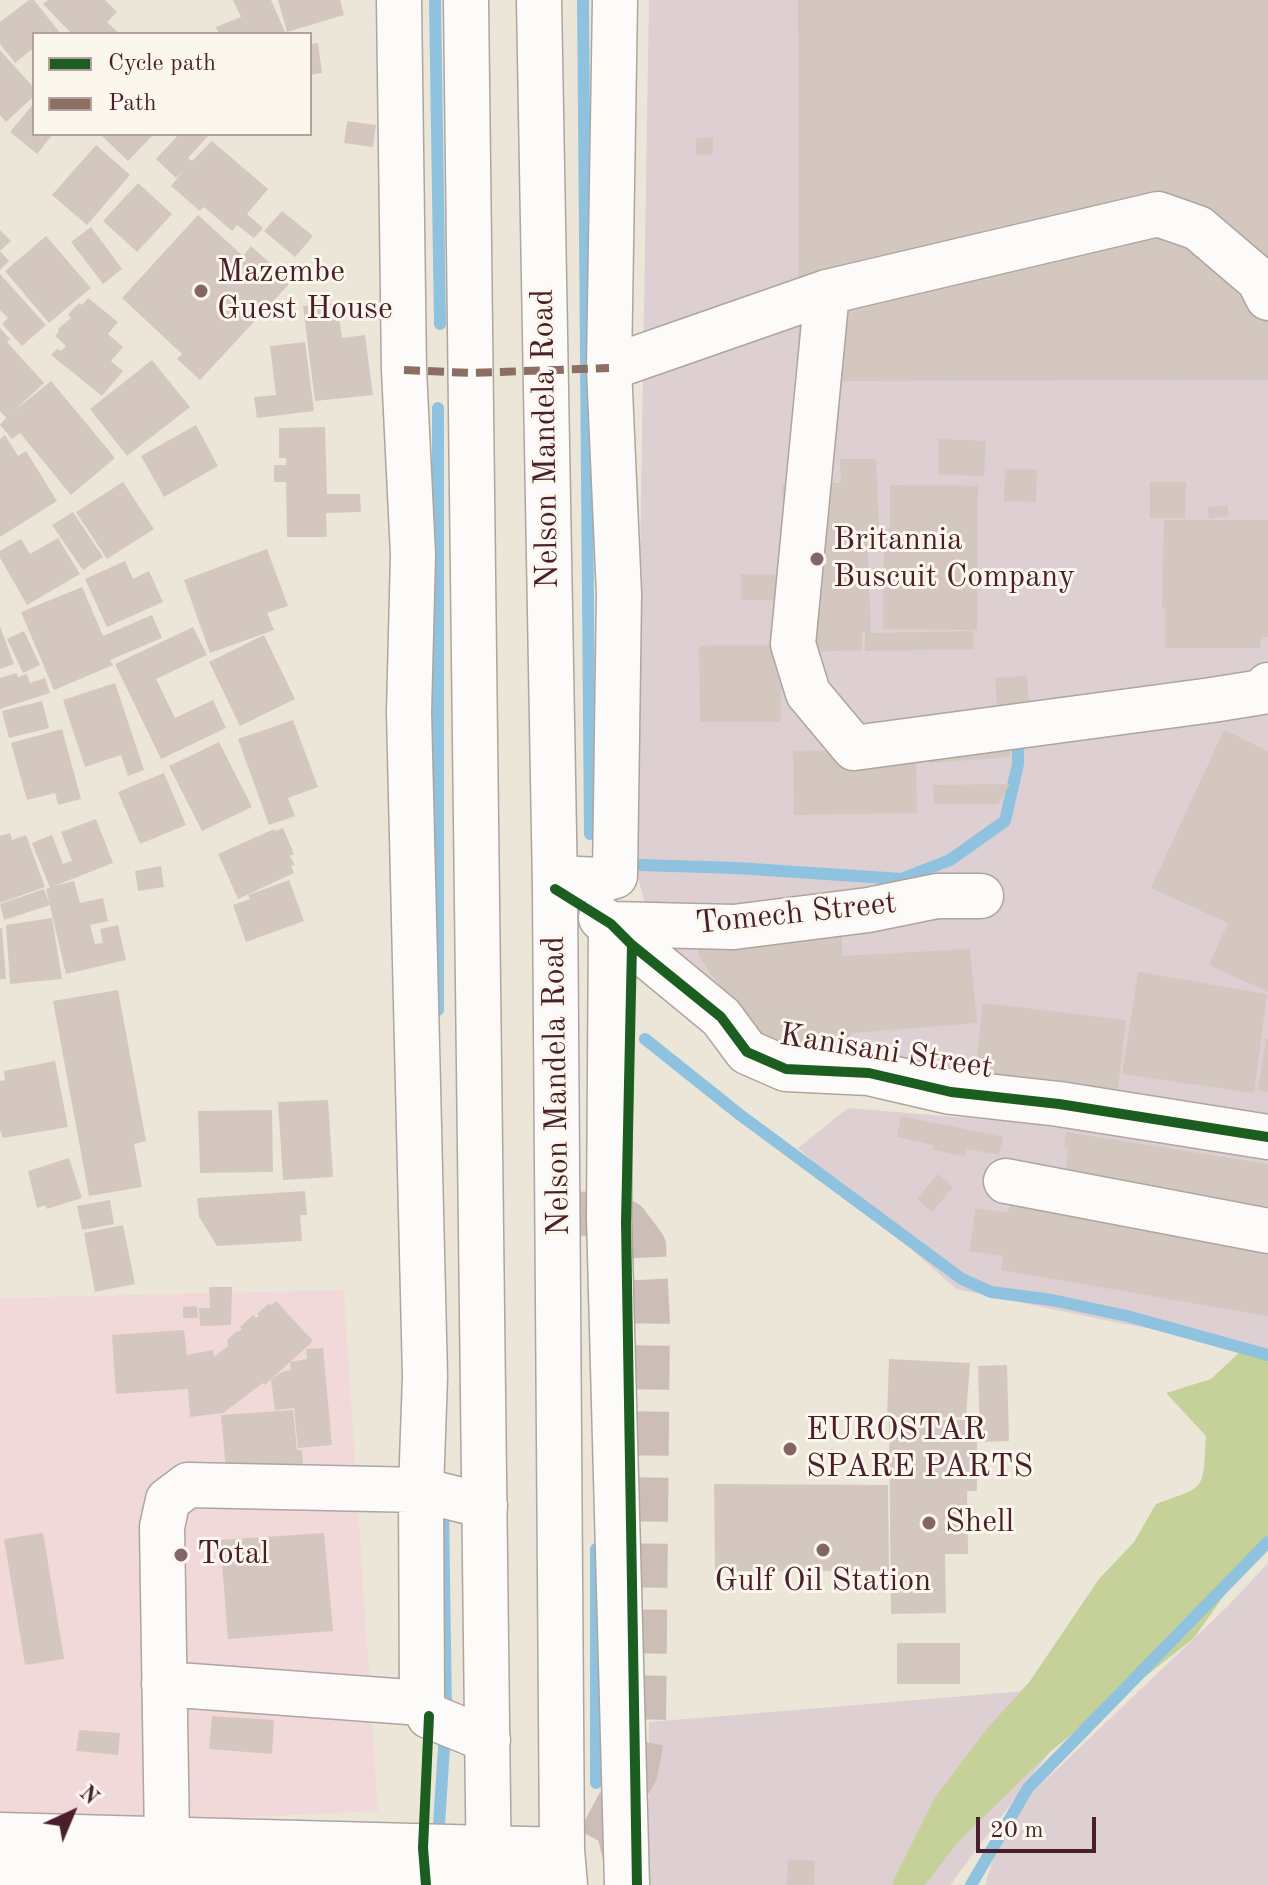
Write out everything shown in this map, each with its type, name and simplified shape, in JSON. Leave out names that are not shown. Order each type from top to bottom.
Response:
[{"type":"main road","points":[[399,0],[404,370],[413,555],[409,728],[425,1377],[421,1490],[422,1703],[429,1716],[488,1740]]},
{"type":"main road","points":[[466,0],[490,1872]]},
{"type":"main road","name":"Nelson Mandela Road","points":[[539,0],[555,883],[564,1873]]},
{"type":"main road","points":[[555,883],[602,880],[615,876],[619,594],[609,368],[615,0]]},
{"type":"main road","points":[[609,368],[827,292],[1158,214],[1198,228],[1259,280],[1268,298]]},
{"type":"main road","points":[[827,292],[793,644],[808,693],[854,748],[1212,700],[1262,692],[1268,685]]},
{"type":"main road","name":"Kanisani Street","points":[[555,883],[611,924],[721,1017],[747,1052],[786,1069],[869,1073],[951,1092],[1059,1104],[1268,1137]]},
{"type":"main road","name":"Tomech Street","points":[[611,924],[676,928],[734,927],[868,910],[937,896],[981,896]]},
{"type":"main road","points":[[611,924],[609,1217],[627,1885]]},
{"type":"main road","points":[[1006,1181],[1268,1231]]},
{"type":"main road","points":[[425,1377],[483,1387]]},
{"type":"main road","points":[[167,1840],[162,1527],[168,1500],[188,1485],[421,1490],[485,1506]]},
{"type":"main road","points":[[164,1684],[422,1703]]},
{"type":"main road","points":[[0,1835],[167,1840],[490,1872]]},
{"type":"main road","points":[[0,1871],[357,1881],[490,1872],[564,1873]]},
{"type":"shaded area","points":[[649,0],[1268,0],[1268,1117],[768,1055],[669,955],[648,914],[635,867]]},
{"type":"shaded area","points":[[848,1108],[1014,1122],[1179,1143],[1268,1159],[1268,1349],[1124,1324],[956,1289],[798,1148]]},
{"type":"shaded area","name":"Total","points":[[344,1290],[378,1811],[0,1829],[0,1298]]},
{"type":"shaded area","points":[[1268,1563],[1268,1885],[985,1885],[994,1856],[1032,1793],[1227,1607]]},
{"type":"shaded area","points":[[1100,1685],[950,1885],[648,1885],[649,1722]]},
{"type":"green space","points":[[1243,1349],[1268,1359],[1268,1546],[1247,1563],[1194,1638],[1051,1751],[958,1842],[925,1885],[894,1885],[892,1883],[934,1799],[986,1730],[1030,1681],[1099,1579],[1134,1542],[1156,1504],[1186,1493],[1199,1484],[1204,1467],[1206,1436],[1166,1393],[1211,1379]]},
{"type":"building","points":[[29,0],[34,0],[59,32],[32,32],[32,51],[15,63],[0,44],[0,22]]},
{"type":"building","points":[[48,0],[105,0],[117,12],[107,22],[118,32],[70,32],[43,4]]},
{"type":"building","points":[[233,0],[271,0],[285,32],[218,32],[216,27],[241,17]]},
{"type":"building","points":[[278,0],[340,0],[344,15],[287,32]]},
{"type":"building","points":[[798,0],[1268,0],[1268,380],[799,381]]},
{"type":"building","points":[[318,43],[322,73],[312,75],[312,44]]},
{"type":"building","points":[[0,50],[32,86],[32,98],[6,122],[0,115]]},
{"type":"building","points":[[32,105],[32,136],[51,136],[37,154],[10,132]]},
{"type":"building","points":[[347,121],[376,125],[373,147],[344,143]]},
{"type":"building","points":[[102,136],[152,136],[128,161]]},
{"type":"building","points":[[177,136],[208,136],[188,158],[192,161],[212,141],[268,189],[247,214],[263,228],[254,238],[237,225],[232,231],[204,207],[200,211],[171,186],[184,170],[176,178],[156,159]]},
{"type":"building","points":[[713,137],[713,154],[696,155],[696,138]]},
{"type":"building","points":[[96,145],[130,175],[87,225],[52,195]]},
{"type":"building","points":[[138,183],[172,214],[137,252],[103,221]]},
{"type":"building","points":[[282,211],[313,236],[295,257],[264,231]]},
{"type":"building","points":[[198,215],[243,256],[251,246],[291,282],[200,380],[177,359],[182,354],[122,298]]},
{"type":"building","points":[[91,227],[122,269],[103,284],[71,242]]},
{"type":"building","points":[[0,230],[11,241],[0,251]]},
{"type":"building","points":[[46,236],[91,288],[49,323],[5,271]]},
{"type":"building","points":[[0,251],[9,261],[0,270]]},
{"type":"building","points":[[0,274],[46,325],[22,346],[2,324],[8,318],[0,310]]},
{"type":"building","points":[[88,298],[118,322],[108,334],[123,347],[111,361],[123,371],[102,396],[51,355],[66,346],[55,336],[58,329],[71,318],[68,315],[71,311]]},
{"type":"building","points":[[337,303],[342,338],[365,335],[373,395],[315,401],[303,306]]},
{"type":"building","points":[[0,328],[10,339],[7,342],[44,383],[14,411],[51,381],[115,458],[71,495],[20,433],[12,439],[0,425],[6,418],[0,411]]},
{"type":"building","points":[[305,342],[314,411],[257,418],[254,397],[276,395],[270,346]]},
{"type":"building","points":[[152,360],[190,407],[127,456],[90,409]]},
{"type":"building","points":[[196,425],[218,466],[164,497],[141,456]]},
{"type":"building","points":[[325,427],[327,494],[360,494],[361,512],[326,513],[327,537],[287,537],[286,482],[274,482],[274,465],[286,465],[286,458],[279,458],[279,428]]},
{"type":"building","points":[[5,435],[18,456],[26,451],[57,501],[0,537],[0,439]]},
{"type":"building","points":[[939,439],[986,441],[984,476],[938,474]]},
{"type":"building","points":[[840,459],[876,459],[879,528],[867,528],[871,633],[973,631],[973,649],[865,651],[865,632],[862,632],[862,650],[788,653],[782,485],[841,483]]},
{"type":"building","points":[[1005,469],[1037,470],[1036,502],[1004,501]]},
{"type":"building","points":[[123,482],[154,529],[107,559],[76,512]]},
{"type":"building","points":[[1150,482],[1186,482],[1185,518],[1150,518]]},
{"type":"building","points":[[890,485],[978,486],[977,630],[883,629],[884,529],[890,529]]},
{"type":"building","points":[[1227,505],[1229,515],[1209,519],[1208,507]]},
{"type":"building","points":[[73,512],[103,557],[83,570],[52,525]]},
{"type":"building","points":[[1164,520],[1268,520],[1268,637],[1261,637],[1260,648],[1165,648],[1165,609],[1162,609]]},
{"type":"building","points":[[58,538],[80,574],[27,605],[0,558],[0,551],[21,539],[30,554]]},
{"type":"building","points":[[267,549],[288,606],[267,613],[274,630],[210,653],[184,580]]},
{"type":"building","points":[[125,561],[133,579],[149,571],[163,602],[107,627],[85,579]]},
{"type":"building","points":[[741,574],[784,575],[775,600],[741,600]]},
{"type":"building","points":[[82,587],[103,636],[152,615],[162,638],[110,660],[113,665],[54,690],[21,612]]},
{"type":"building","points":[[0,626],[14,664],[0,669]]},
{"type":"building","points":[[193,627],[207,655],[156,679],[175,718],[213,700],[226,728],[161,759],[115,664]]},
{"type":"building","points":[[24,631],[40,665],[23,673],[7,639]]},
{"type":"building","points":[[264,635],[295,699],[240,726],[209,662]]},
{"type":"building","points":[[780,645],[781,722],[700,722],[699,646]]},
{"type":"building","points":[[17,673],[18,677],[27,674],[30,683],[45,678],[50,693],[0,709],[0,678]]},
{"type":"building","points":[[1027,676],[1030,717],[998,719],[995,678]]},
{"type":"building","points":[[115,683],[144,770],[128,776],[121,755],[85,767],[63,700]]},
{"type":"building","points":[[42,701],[49,728],[9,738],[2,711]]},
{"type":"building","points":[[293,720],[318,787],[288,798],[295,816],[269,825],[238,739]]},
{"type":"building","points":[[62,729],[81,799],[58,805],[55,793],[27,800],[11,743]]},
{"type":"building","points":[[1224,730],[1268,751],[1268,992],[1209,965],[1228,923],[1151,888]]},
{"type":"building","points":[[1009,740],[1010,757],[930,763],[928,746]]},
{"type":"building","points":[[219,742],[252,807],[202,831],[169,766]]},
{"type":"building","points":[[916,750],[917,813],[794,815],[793,751]]},
{"type":"building","points":[[164,773],[186,825],[140,844],[118,792]]},
{"type":"building","points":[[1010,784],[998,804],[934,804],[933,785]]},
{"type":"building","points":[[96,819],[113,863],[54,886],[74,881],[80,903],[103,898],[108,921],[90,925],[95,944],[103,943],[100,929],[118,925],[126,960],[66,974],[46,889],[50,888],[32,843],[52,835],[63,864],[72,861],[61,832]]},
{"type":"building","points":[[283,828],[294,854],[290,856],[295,865],[291,866],[294,873],[238,899],[218,854],[274,829]]},
{"type":"building","points":[[10,833],[12,840],[26,835],[45,887],[0,903],[0,836]]},
{"type":"building","points":[[161,866],[164,887],[138,891],[135,871]]},
{"type":"building","points":[[289,880],[304,921],[246,942],[233,905],[250,899],[248,895]]},
{"type":"building","points":[[44,889],[50,905],[4,920],[0,904]]},
{"type":"building","points":[[52,918],[62,979],[10,984],[6,925]]},
{"type":"building","points":[[2,928],[6,979],[0,979]]},
{"type":"building","points":[[698,931],[842,932],[842,956],[970,949],[977,1023],[851,1033],[852,1063],[779,1058],[712,976],[698,954]]},
{"type":"building","points":[[1138,972],[1267,994],[1254,1093],[1122,1074]]},
{"type":"building","points":[[118,990],[146,1141],[134,1144],[142,1187],[89,1196],[53,1001]]},
{"type":"building","points":[[983,1003],[1126,1020],[1118,1089],[975,1072]]},
{"type":"building","points":[[1268,1039],[1268,1092],[1258,1090]]},
{"type":"building","points":[[55,1061],[68,1127],[3,1138],[0,1130],[0,1081],[5,1080],[4,1071]]},
{"type":"building","points":[[328,1100],[333,1177],[283,1180],[278,1102]]},
{"type":"building","points":[[272,1110],[273,1172],[200,1173],[198,1111]]},
{"type":"building","points":[[901,1116],[1003,1137],[999,1155],[967,1149],[965,1156],[933,1150],[934,1145],[897,1137]]},
{"type":"building","points":[[1066,1132],[1268,1164],[1268,1223],[1064,1181],[1068,1149],[1064,1148]]},
{"type":"building","points":[[69,1158],[82,1198],[47,1209],[45,1205],[37,1208],[28,1171]]},
{"type":"building","points":[[938,1174],[953,1187],[932,1212],[917,1199]]},
{"type":"building","points":[[305,1191],[307,1215],[300,1215],[302,1241],[217,1246],[199,1217],[197,1198]]},
{"type":"building","points":[[110,1200],[114,1224],[82,1230],[77,1206]]},
{"type":"building","points":[[1010,1204],[1268,1248],[1268,1316],[1001,1270],[1003,1256],[969,1251],[976,1208],[1008,1213]]},
{"type":"building","points":[[123,1225],[135,1284],[95,1292],[84,1233]]},
{"type":"building","points":[[209,1287],[232,1287],[231,1325],[200,1326],[199,1308],[210,1308]]},
{"type":"building","points":[[276,1301],[313,1341],[265,1385],[263,1383],[223,1413],[190,1417],[188,1389],[116,1394],[112,1335],[184,1330],[187,1355],[213,1350],[214,1357],[228,1346],[227,1340],[239,1332],[240,1327],[253,1315],[256,1318],[268,1304]]},
{"type":"building","points":[[197,1306],[198,1318],[183,1318],[183,1307]]},
{"type":"building","points":[[323,1348],[332,1445],[298,1448],[294,1408],[275,1410],[271,1380],[291,1370],[290,1362],[307,1359],[306,1349]]},
{"type":"building","points":[[889,1359],[970,1363],[966,1417],[887,1417]]},
{"type":"building","points":[[1007,1365],[1009,1441],[980,1442],[978,1366]]},
{"type":"building","points":[[293,1410],[297,1450],[302,1450],[303,1464],[226,1470],[221,1415]]},
{"type":"building","name":"Shell","points":[[889,1420],[977,1420],[977,1491],[967,1491],[968,1554],[945,1554],[946,1613],[891,1614]]},
{"type":"building","points":[[714,1484],[888,1485],[889,1571],[715,1571]]},
{"type":"building","points":[[43,1533],[64,1659],[25,1665],[4,1539]]},
{"type":"building","points":[[324,1533],[333,1631],[228,1639],[220,1540]]},
{"type":"building","points":[[897,1643],[960,1643],[960,1684],[897,1684]]},
{"type":"building","points":[[212,1716],[274,1720],[272,1754],[209,1749]]},
{"type":"building","points":[[79,1730],[120,1733],[118,1755],[76,1751]]},
{"type":"building","points":[[788,1859],[815,1861],[814,1885],[787,1885]]},
{"type":"waterway","points":[[435,0],[440,324]]},
{"type":"waterway","points":[[583,0],[590,834]]},
{"type":"waterway","points":[[438,408],[438,1010]]},
{"type":"waterway","points":[[640,865],[901,879],[950,860],[1005,821],[1018,764],[1018,750]]},
{"type":"waterway","points":[[645,1039],[739,1114],[962,1279],[991,1292],[1052,1300],[1127,1316],[1268,1355]]},
{"type":"waterway","points":[[443,1508],[446,1712]]},
{"type":"waterway","points":[[971,1885],[1028,1788],[1268,1542]]},
{"type":"waterway","points":[[596,1549],[596,1783]]},
{"type":"waterway","points":[[438,1840],[445,1731]]},
{"type":"tunnel","points":[[559,1215],[596,1213],[626,1222],[644,1246],[648,1323],[644,1728],[636,1771],[599,1841],[562,1850]]},
{"type":"marked path","points":[[404,370],[471,373],[609,368]]},
{"type":"cycle path","points":[[555,889],[611,924],[632,945],[721,1017],[747,1052],[786,1069],[869,1073],[951,1092],[1059,1104],[1268,1137]]},
{"type":"cycle path","points":[[632,945],[626,1222],[637,1885]]},
{"type":"cycle path","points":[[426,1885],[423,1848],[429,1716]]},
{"type":"place","name":"Mazembe Guest House","points":[[201,291]]},
{"type":"place","name":"Britannia Buscuit Company","points":[[817,559]]},
{"type":"place","name":"EUROSTAR SPARE PARTS","points":[[790,1449]]},
{"type":"place","name":"Shell","points":[[929,1523]]},
{"type":"place","name":"Gulf Oil Station","points":[[823,1550]]},
{"type":"place","name":"Total","points":[[181,1555]]}]
